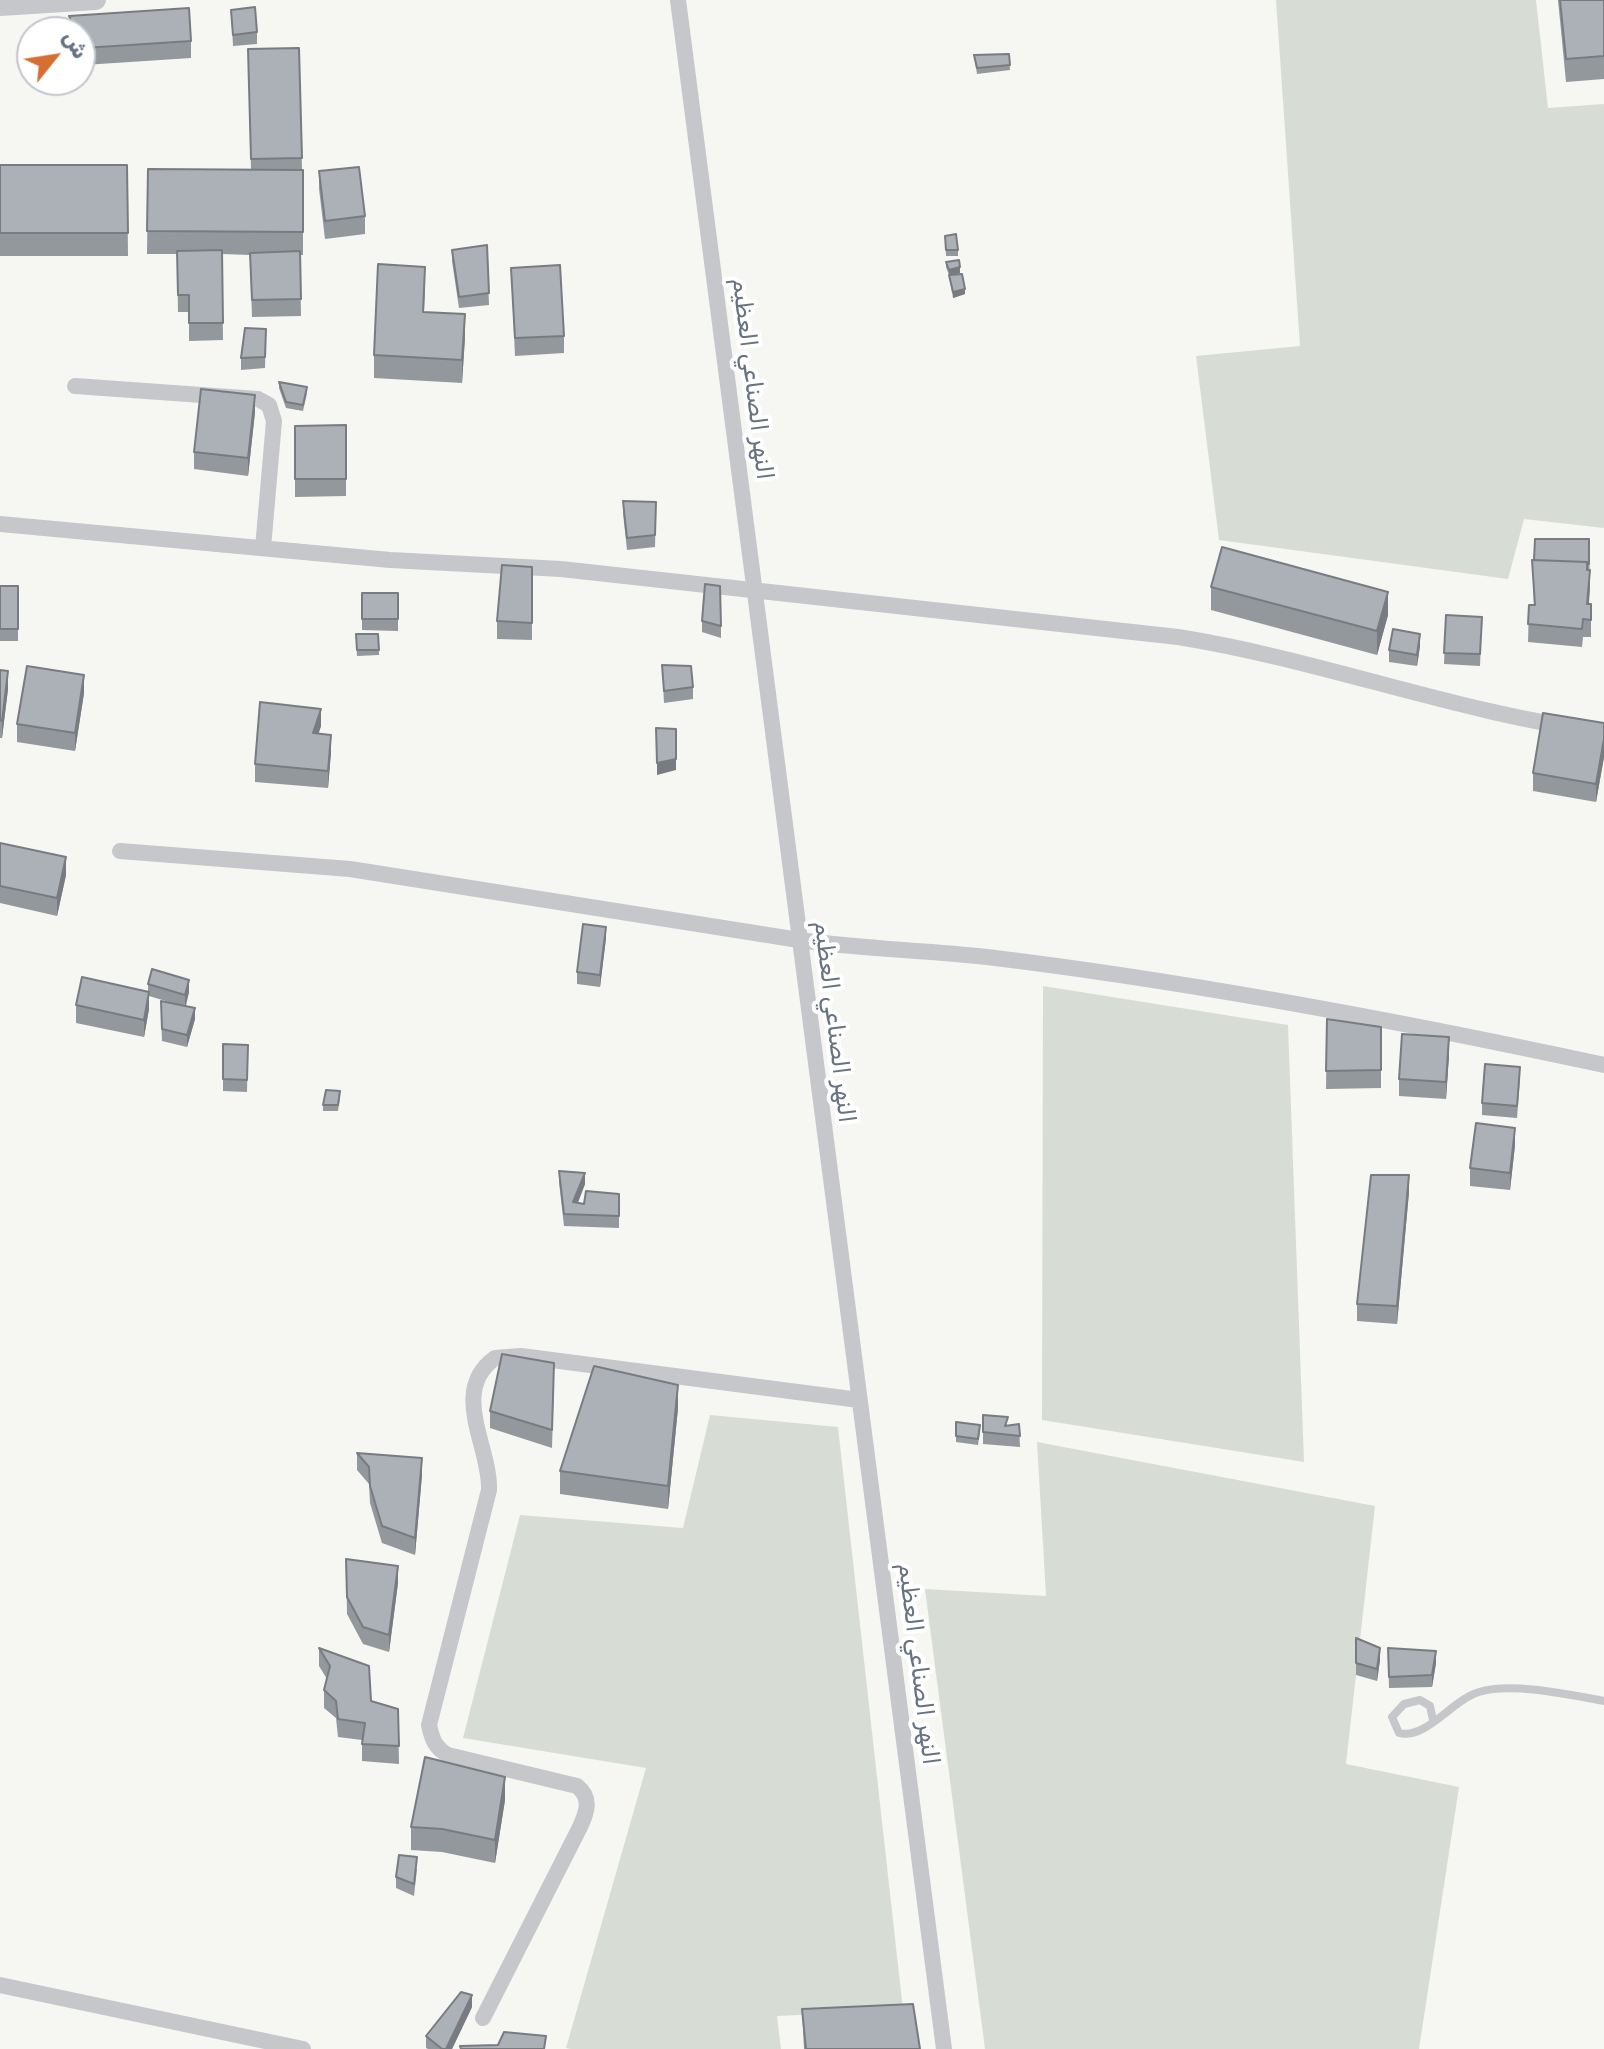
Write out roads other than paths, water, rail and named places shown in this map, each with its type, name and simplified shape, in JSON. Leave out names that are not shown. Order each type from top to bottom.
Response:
[{"type":"street","points":[[0,6],[96,0]]},
{"type":"street","name":"النهر الصناعي العظيم","points":[[678,0],[944,2049]]},
{"type":"street","points":[[75,386],[258,399],[269,405],[274,421],[263,548]]},
{"type":"street","points":[[0,524],[390,560],[561,569],[1240,647],[1540,724],[1604,732]]},
{"type":"street","points":[[120,851],[350,869],[799,940],[984,957],[1201,987],[1401,1022],[1604,1065]]},
{"type":"street","points":[[483,2018],[580,1827],[587,1801],[584,1792],[577,1786],[448,1755],[438,1749],[432,1738],[429,1725],[489,1490],[488,1463],[478,1442],[473,1412],[478,1376],[495,1358],[521,1356],[859,1400]]},
{"type":"street","points":[[0,1985],[303,2049]]},
{"type":"lane","points":[[1433,1720],[1430,1706],[1420,1700],[1404,1704],[1392,1717],[1399,1733],[1409,1735],[1419,1732],[1468,1696],[1493,1688],[1604,1701]]}]
